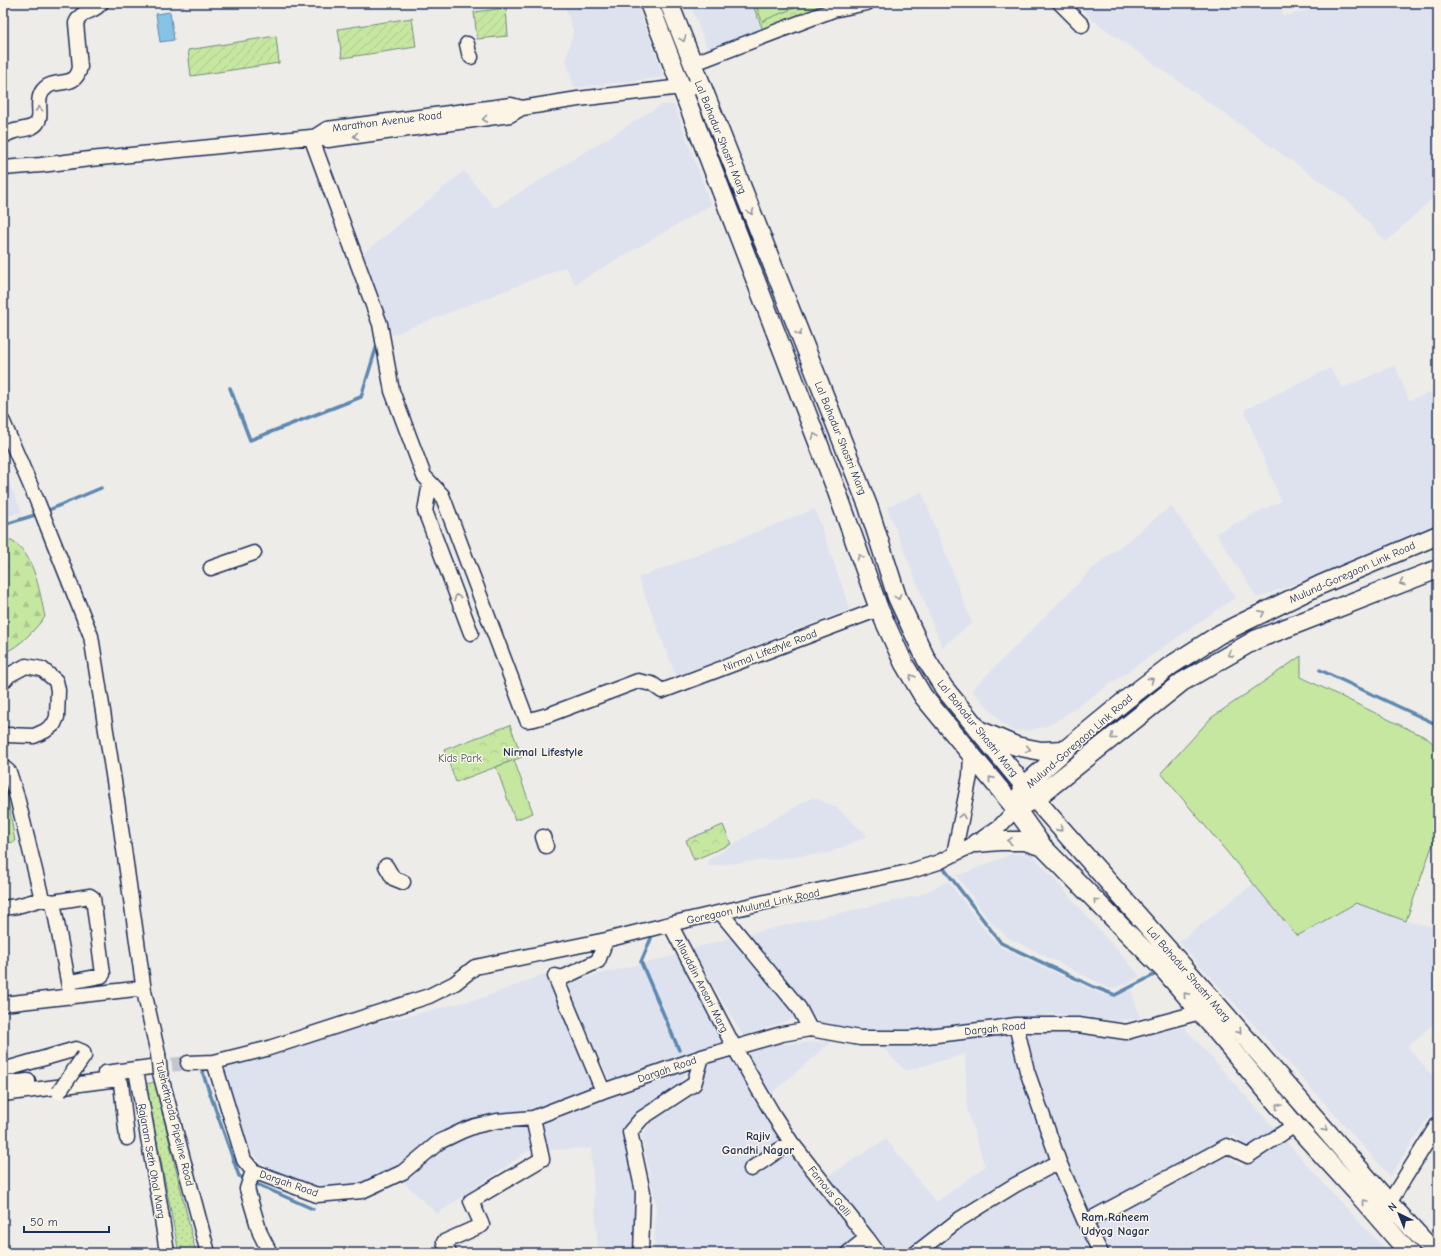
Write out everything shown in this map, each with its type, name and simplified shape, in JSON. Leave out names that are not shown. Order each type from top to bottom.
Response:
[{"type":"main road","name":"Lal Bahadur Shastri Marg","points":[[649,3],[836,489],[879,609],[904,664],[923,696],[1016,809],[1043,847],[1164,970],[1295,1125],[1409,1253]]},
{"type":"main road","name":"Lal Bahadur Shastri Marg","points":[[669,3],[868,506],[897,597],[922,653],[944,688],[1029,793],[1435,1253]]},
{"type":"main road","name":"Mulund-Goregaon Link Road","points":[[1016,809],[1065,750],[1118,706],[1170,666],[1232,628],[1320,585],[1438,535]]},
{"type":"main road","name":"Mulund-Goregaon Link Road","points":[[1029,793],[1130,724],[1182,682],[1256,640],[1438,569]]},
{"type":"main road","points":[[870,583],[891,576]]},
{"type":"main road","points":[[1118,706],[1130,724]]},
{"type":"main road","points":[[979,730],[1016,746],[1041,751],[1065,750]]},
{"type":"main road","points":[[976,843],[1025,841],[1043,847]]},
{"type":"street","points":[[3,138],[14,130],[32,127],[37,123],[40,117],[38,105],[40,95],[48,86],[72,80],[79,74],[80,67],[76,23],[79,17],[84,13],[98,7],[101,3]]},
{"type":"street","points":[[692,64],[833,10],[867,3]]},
{"type":"street","points":[[1060,3],[1082,25]]},
{"type":"street","points":[[3,168],[313,137],[328,140],[510,115],[522,108],[578,99],[682,87],[701,87]]},
{"type":"street","points":[[313,137],[380,324],[392,391],[424,476],[430,483],[425,512],[471,633]]},
{"type":"street","name":"Tulshethpada Pipeline Road","points":[[3,422],[42,513],[91,636],[117,800],[144,992],[158,1054],[156,1070],[208,1253]]},
{"type":"street","name":"Nirmal Lifestyle Road","points":[[430,483],[442,495],[527,720],[548,715],[638,681],[652,684],[662,691],[879,609]]},
{"type":"street","points":[[211,568],[254,553]]},
{"type":"street","points":[[3,682],[9,675],[26,666],[42,669],[56,681],[58,690],[57,717],[54,724],[45,731],[34,736],[4,734]]},
{"type":"street","points":[[954,854],[970,776],[971,753]]},
{"type":"street","points":[[3,768],[9,772],[17,797],[47,900],[71,997]]},
{"type":"street","name":"Goregaon Mulund Link Road","points":[[214,1062],[266,1049],[429,996],[455,983],[475,967],[606,940],[792,896],[900,874],[939,862],[976,843],[1000,826],[1016,809]]},
{"type":"street","points":[[386,866],[393,878],[403,882]]},
{"type":"street","points":[[3,908],[47,900],[90,896],[93,898],[103,974],[101,976],[75,981]]},
{"type":"street","points":[[721,913],[799,1008],[810,1029]]},
{"type":"street","name":"Allauddin Ansari Marg","points":[[670,924],[734,1047]]},
{"type":"street","points":[[603,1091],[555,976],[562,978],[598,961],[606,940]]},
{"type":"street","points":[[3,1004],[135,989],[144,992]]},
{"type":"street","name":"Dargah Road","points":[[214,1062],[250,1179],[318,1195],[362,1191],[403,1172],[439,1142],[474,1126],[533,1118],[603,1091],[702,1057],[782,1034],[810,1029],[860,1038],[910,1038],[1016,1025],[1078,1025],[1126,1032],[1201,1013],[1218,1006]]},
{"type":"street","points":[[1016,1025],[1026,1071],[1059,1162],[1085,1222],[1101,1253]]},
{"type":"street","name":"Famous Galli","points":[[734,1047],[774,1116],[791,1142],[878,1253]]},
{"type":"street","points":[[3,1070],[76,1049],[83,1052],[84,1056],[59,1092],[45,1098],[3,1102]]},
{"type":"street","points":[[641,1253],[643,1192],[630,1132],[642,1118],[694,1084],[702,1057]]},
{"type":"street","points":[[188,1062],[214,1062]]},
{"type":"street","points":[[3,1084],[136,1070],[156,1070]]},
{"type":"street","name":"Rajaram Seth Ohol Marg","points":[[136,1070],[167,1253]]},
{"type":"street","points":[[3,1094],[116,1079],[119,1080],[121,1083],[127,1138]]},
{"type":"street","points":[[122,1092],[140,1090]]},
{"type":"street","points":[[449,1253],[444,1242],[482,1225],[471,1201],[542,1159],[533,1118]]},
{"type":"street","points":[[1389,1202],[1438,1124]]},
{"type":"street","points":[[1085,1222],[1227,1146],[1248,1156],[1295,1125]]},
{"type":"street","points":[[751,1169],[791,1142]]},
{"type":"street","points":[[916,1253],[960,1220],[1009,1188],[1059,1162]]},
{"type":"street","points":[[250,1179],[260,1233],[270,1253]]},
{"type":"street","points":[[848,1253],[867,1238]]},
{"type":"shaded area","points":[[564,3],[636,3],[664,77],[574,88],[566,59],[573,31]]},
{"type":"shaded area","points":[[690,3],[752,3],[763,30],[709,53]]},
{"type":"shaded area","points":[[1079,3],[1279,3],[1283,16],[1339,3],[1438,3],[1438,193],[1386,242],[1351,203],[1091,19]]},
{"type":"shaded area","points":[[661,105],[674,105],[711,205],[575,284],[565,267],[392,335],[363,254],[464,171],[495,208]]},
{"type":"shaded area","points":[[1395,365],[1409,400],[1438,390],[1438,529],[1257,598],[1216,533],[1281,501],[1244,410],[1330,368],[1343,388]]},
{"type":"shaded area","points":[[3,470],[22,512],[3,517]]},
{"type":"shaded area","points":[[922,492],[972,623],[942,647],[887,507]]},
{"type":"shaded area","points":[[1171,506],[1236,597],[1052,724],[1033,730],[1013,731],[1002,723],[972,690],[1093,568]]},
{"type":"shaded area","points":[[815,509],[850,609],[676,676],[638,578]]},
{"type":"shaded area","points":[[813,797],[836,807],[868,836],[829,853],[709,866],[707,861]]},
{"type":"shaded area","points":[[1012,854],[1032,854],[1140,976],[1129,983],[1111,989],[1007,937],[988,919],[957,876]]},
{"type":"shaded area","points":[[948,881],[989,936],[1002,948],[1104,995],[1117,995],[1131,989],[1140,1018],[1116,1021],[1055,1014],[910,1032],[853,1032],[818,1021],[747,934],[920,895]]},
{"type":"shaded area","points":[[1254,883],[1297,936],[1356,903],[1406,921],[1438,928],[1438,1025],[1432,1025],[1408,1047],[1438,1083],[1438,1103],[1390,1176],[1179,942]]},
{"type":"shaded area","points":[[733,937],[777,986],[795,1018],[743,1036],[692,949]]},
{"type":"shaded area","points":[[680,954],[727,1043],[611,1083],[565,983]]},
{"type":"shaded area","points":[[545,974],[597,1087],[538,1107],[467,1123],[398,1168],[367,1181],[334,1187],[310,1185],[271,1171],[249,1150],[227,1086],[226,1060],[485,997]]},
{"type":"shaded area","points":[[1184,1027],[1278,1132],[1250,1150],[1233,1135],[1087,1214],[1065,1158],[1034,1066],[1025,1031],[1080,1030],[1134,1038]]},
{"type":"shaded area","points":[[1014,1028],[1052,1158],[994,1188],[906,1253],[887,1253],[826,1177],[886,1139],[936,1202],[985,1167],[967,1109],[965,1054],[906,1071],[883,1048]]},
{"type":"shaded area","points":[[832,1041],[770,1095],[747,1052],[769,1045]]},
{"type":"shaded area","points":[[735,1055],[870,1253],[654,1253],[656,1205],[642,1137],[651,1122],[688,1100],[700,1089],[708,1062]]},
{"type":"shaded area","points":[[688,1068],[682,1081],[639,1110],[623,1132],[638,1196],[636,1253],[598,1253],[591,1148],[528,1151],[437,1214],[403,1182],[449,1146],[475,1132],[552,1120],[635,1086]]},
{"type":"shaded area","points":[[1284,1139],[1333,1194],[1389,1253],[1105,1253],[1093,1226],[1223,1154],[1242,1166]]},
{"type":"shaded area","points":[[1057,1173],[1094,1253],[923,1253],[1000,1200]]},
{"type":"green space","points":[[752,3],[815,3],[817,8],[763,30]]},
{"type":"green space","points":[[755,3],[804,3],[804,4],[762,21]]},
{"type":"green space","points":[[506,8],[508,36],[477,39],[474,12]]},
{"type":"green space","points":[[412,18],[416,47],[342,58],[338,29]]},
{"type":"green space","points":[[276,36],[279,63],[191,76],[188,50]]},
{"type":"green space","points":[[3,539],[13,542],[22,549],[28,558],[41,595],[45,617],[21,642],[3,653]]},
{"type":"green space","points":[[1301,656],[1301,677],[1427,738],[1438,748],[1438,829],[1406,921],[1356,903],[1297,936],[1161,773],[1211,718]]},
{"type":"green space","name":"Kids Park","points":[[510,725],[522,757],[456,782],[444,750]]},
{"type":"green space","points":[[514,760],[533,813],[515,820],[496,767]]},
{"type":"green space","points":[[3,779],[6,786],[15,842],[3,843]]},
{"type":"green space","points":[[723,825],[731,844],[694,860],[686,840]]},
{"type":"green space","points":[[155,1082],[196,1253],[179,1253],[146,1084]]},
{"type":"water","points":[[170,12],[174,40],[160,42],[156,14]]},
{"type":"waterway","points":[[230,388],[250,440],[361,397],[378,342]]},
{"type":"waterway","points":[[44,512],[101,488]]},
{"type":"waterway","points":[[3,525],[38,514]]},
{"type":"waterway","points":[[1320,670],[1438,725]]},
{"type":"waterway","points":[[942,866],[1001,943],[1094,987],[1115,995],[1158,973]]},
{"type":"waterway","points":[[652,936],[641,962],[679,1050]]},
{"type":"waterway","points":[[202,1071],[239,1176],[246,1179]]},
{"type":"waterway","points":[[252,1182],[313,1209]]},
{"type":"tunnel","points":[[151,1067],[188,1063]]},
{"type":"district","name":"Nirmal Lifestyle","points":[[543,752]]},
{"type":"district","name":"Rajiv Gandhi Nagar","points":[[758,1143]]},
{"type":"district","name":"Ram Raheem Udyog Nagar","points":[[1115,1224]]}]
